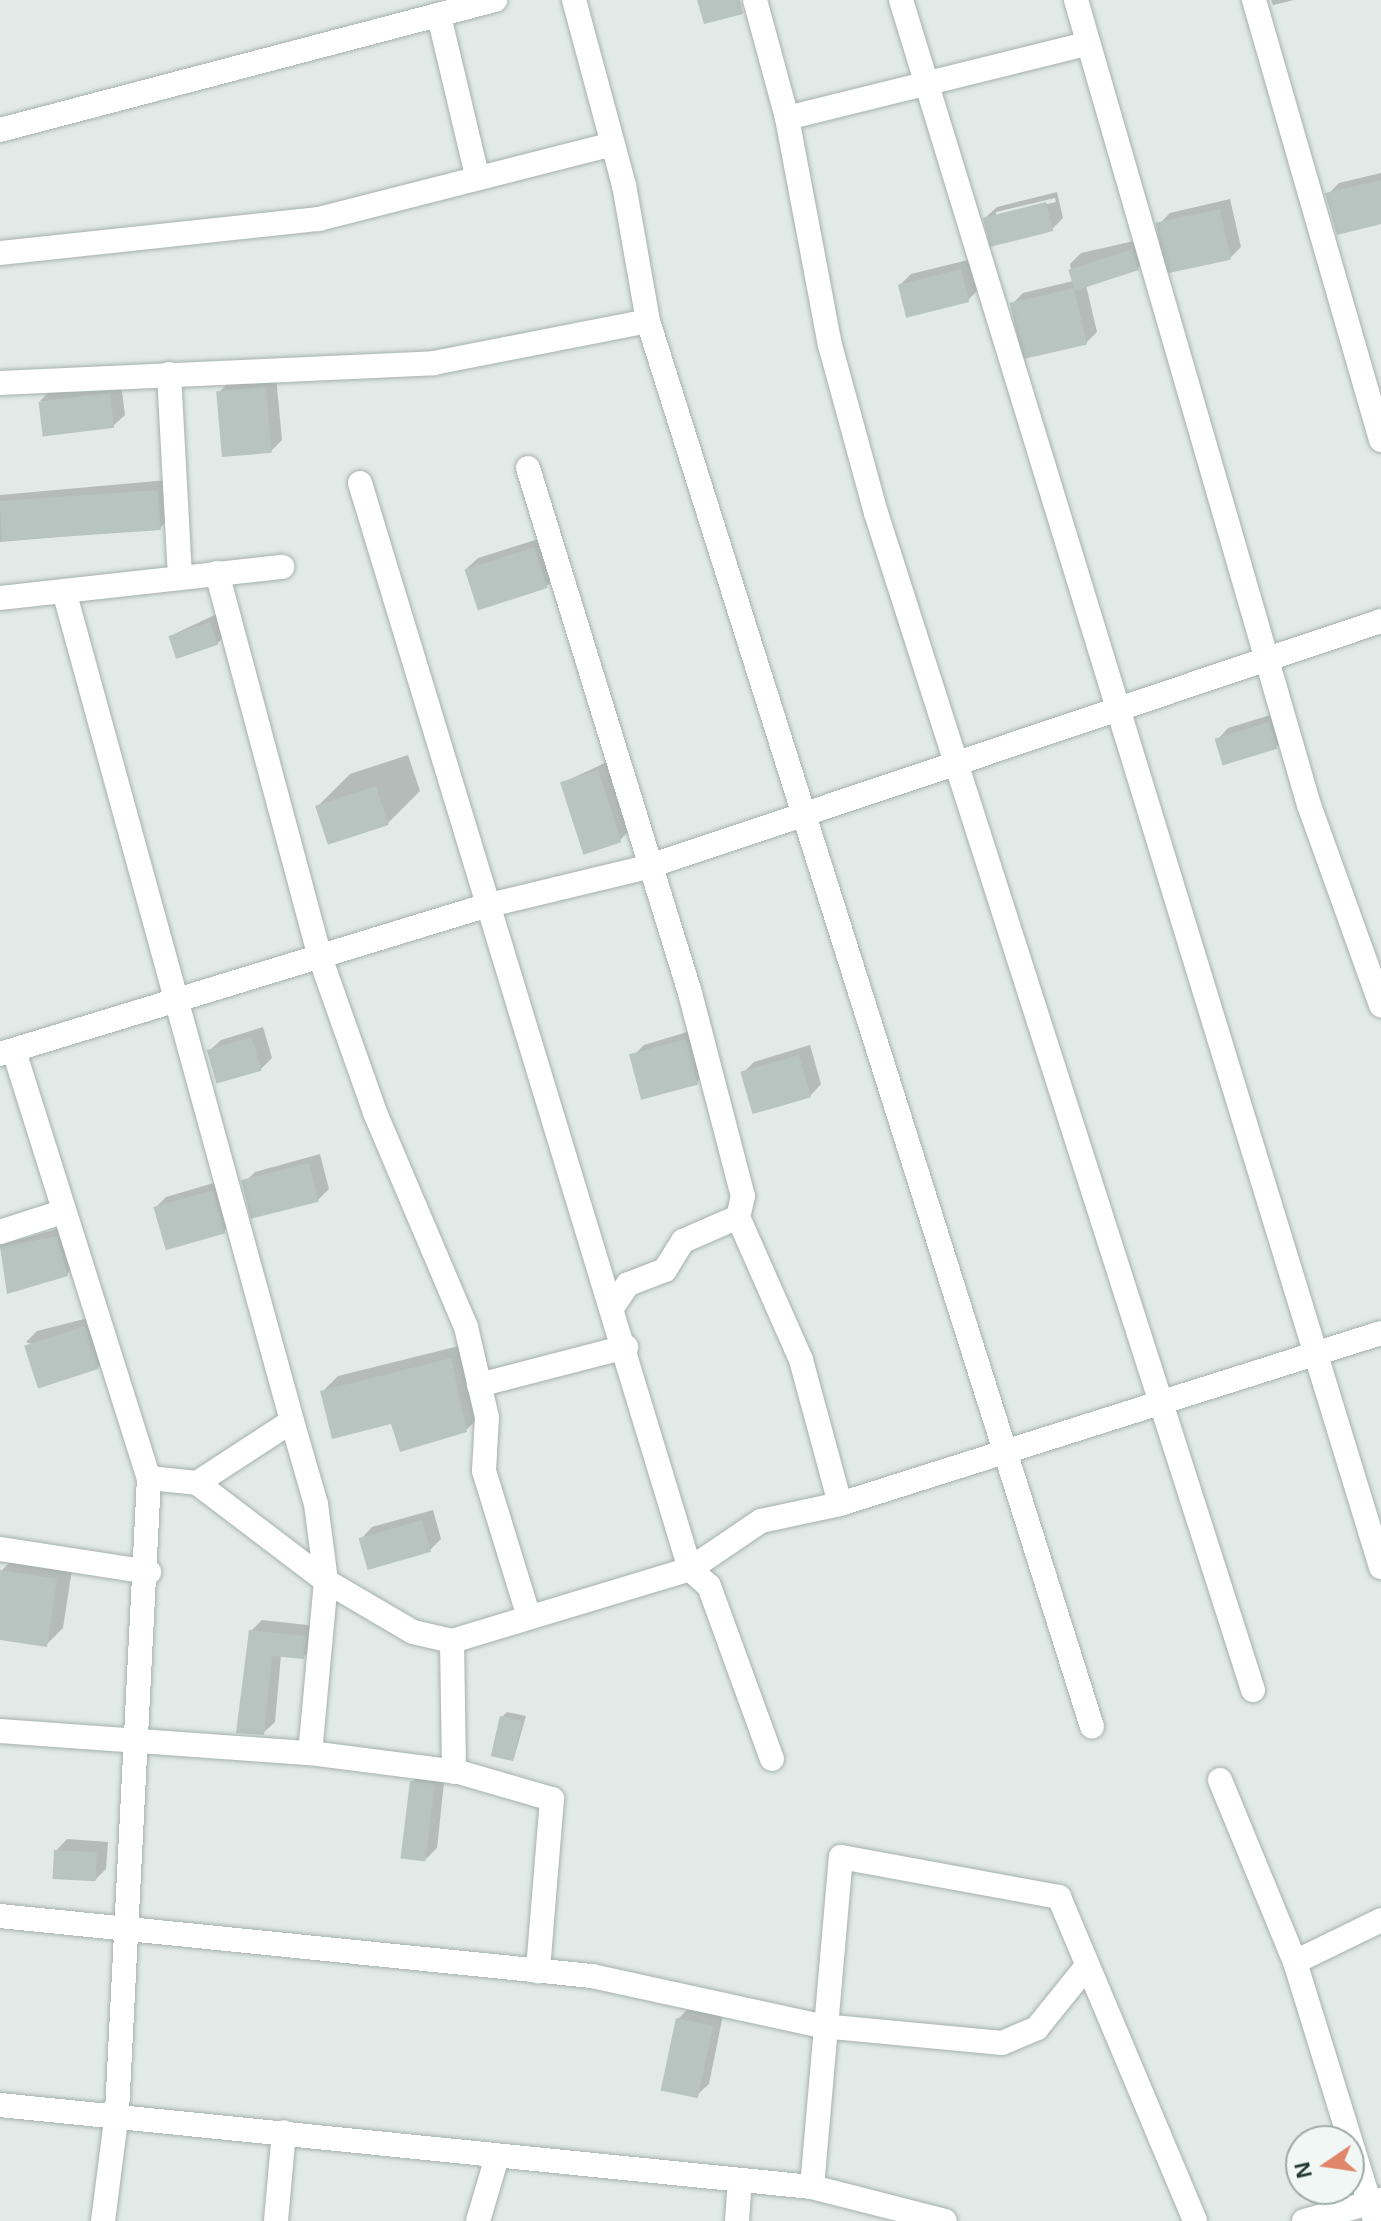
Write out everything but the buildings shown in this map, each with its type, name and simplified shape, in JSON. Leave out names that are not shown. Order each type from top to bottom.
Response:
[{"type":"street","points":[[0,130],[495,0]]},
{"type":"street","points":[[574,0],[613,144],[648,321],[1002,1450],[1092,1727]]},
{"type":"street","points":[[755,0],[787,118],[830,345],[876,513],[961,764],[1158,1400],[1253,1690]]},
{"type":"street","points":[[901,0],[1120,705],[1313,1353],[1381,1567]]},
{"type":"street","points":[[1076,0],[1309,805],[1381,1005]]},
{"type":"street","points":[[1254,0],[1381,440]]},
{"type":"street","points":[[439,16],[477,176]]},
{"type":"street","points":[[787,118],[928,87],[1087,44]]},
{"type":"street","points":[[0,253],[319,219],[477,176],[613,144]]},
{"type":"street","points":[[0,383],[434,363],[648,321]]},
{"type":"street","points":[[169,374],[180,575]]},
{"type":"street","points":[[528,468],[717,1089],[743,1196],[738,1217],[801,1360],[840,1504]]},
{"type":"street","points":[[360,483],[485,906],[614,1305],[690,1569],[709,1586],[772,1759]]},
{"type":"street","points":[[0,598],[180,575],[282,567]]},
{"type":"street","points":[[217,573],[320,957],[376,1115],[466,1327],[487,1417],[484,1471],[529,1617]]},
{"type":"street","points":[[64,591],[316,1504],[326,1581],[327,1632],[310,1753]]},
{"type":"street","points":[[103,2221],[117,2112],[133,1744],[149,1572],[149,1478],[7,1052],[485,906],[647,867],[961,764],[1120,705],[1381,621]]},
{"type":"street","points":[[0,1232],[62,1212]]},
{"type":"street","points":[[614,1305],[628,1284],[665,1270],[683,1241],[738,1217]]},
{"type":"street","points":[[149,1478],[197,1483],[326,1581],[413,1632],[452,1641],[690,1569],[761,1521],[840,1504],[1158,1400],[1381,1333]]},
{"type":"street","points":[[479,1385],[626,1347]]},
{"type":"street","points":[[197,1483],[292,1421]]},
{"type":"street","points":[[0,1549],[149,1572]]},
{"type":"street","points":[[452,1641],[454,1772]]},
{"type":"street","points":[[0,1731],[133,1744],[310,1753],[454,1772],[552,1799],[538,1971]]},
{"type":"street","points":[[1220,1780],[1295,1962],[1377,2208],[1304,2221]]},
{"type":"street","points":[[812,2187],[822,2026],[841,1857],[1059,1897],[1195,2221]]},
{"type":"street","points":[[0,1916],[538,1971],[734,2001],[822,2026],[1023,2039],[1087,1966]]},
{"type":"street","points":[[1295,1962],[1381,1920]]},
{"type":"street","points":[[0,2105],[117,2112],[497,2157],[812,2187],[945,2221]]},
{"type":"street","points":[[276,2221],[284,2132]]},
{"type":"street","points":[[478,2221],[497,2157]]},
{"type":"street","points":[[737,2221],[740,2182]]}]
